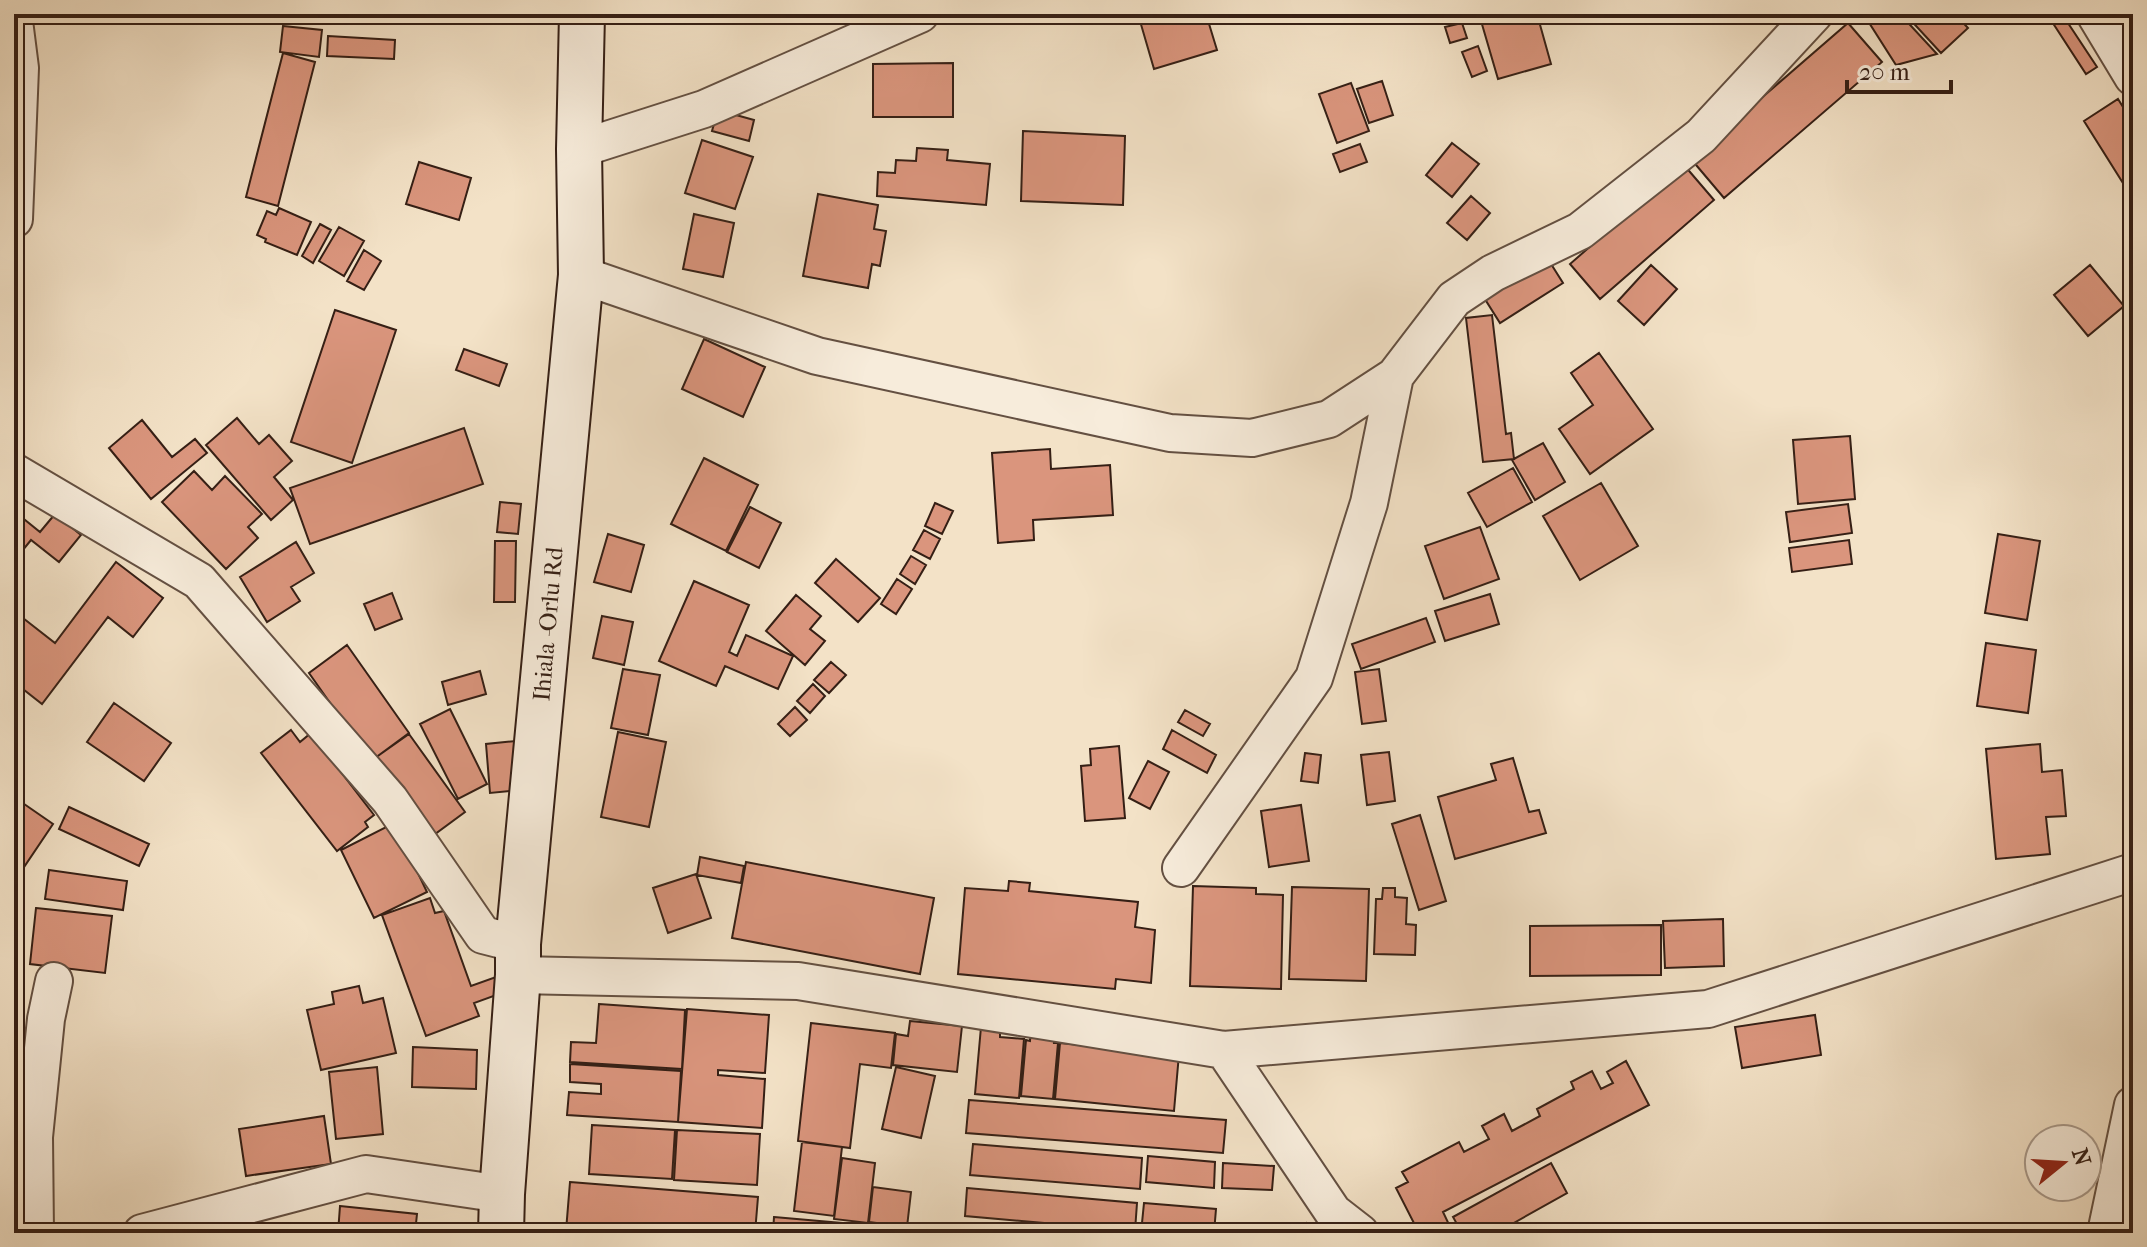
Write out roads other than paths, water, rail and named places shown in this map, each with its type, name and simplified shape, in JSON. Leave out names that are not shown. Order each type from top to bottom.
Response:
[{"type":"main road","name":"Ihiala -Orlu Rd","points":[[502,1214],[518,960],[581,275],[579,149],[582,14]]},
{"type":"street","points":[[579,149],[704,109],[920,14]]},
{"type":"street","points":[[581,275],[817,356],[1170,433],[1252,438],[1329,419],[1395,376],[1454,299],[1493,273],[1580,231],[1701,136],[1814,14]]},
{"type":"street","points":[[2095,14],[2133,77]]},
{"type":"street","points":[[14,21],[20,68],[14,219]]},
{"type":"street","points":[[1181,868],[1314,678],[1369,503],[1395,376]]},
{"type":"street","points":[[14,472],[199,581],[390,800],[483,935],[518,960],[798,981],[1224,1050],[1708,1009],[2133,872]]},
{"type":"street","points":[[35,1233],[34,1137],[46,1019],[54,981]]},
{"type":"street","points":[[1224,1050],[1333,1212],[1360,1233]]},
{"type":"street","points":[[2106,1233],[2133,1105]]},
{"type":"street","points":[[142,1233],[366,1174],[502,1214]]}]
